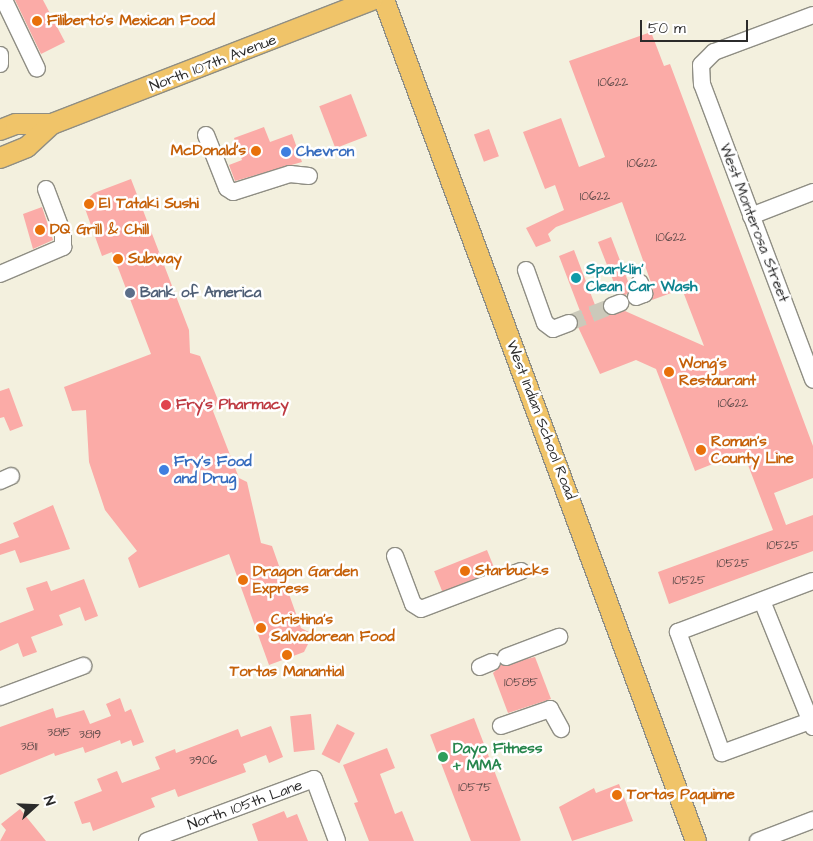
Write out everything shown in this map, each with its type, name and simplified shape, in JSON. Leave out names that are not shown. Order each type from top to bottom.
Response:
[{"type":"main road","name":"North 107th Avenue","points":[[0,130],[16,124],[52,124],[372,0]]},
{"type":"main road","name":"West Indian School Road","points":[[384,0],[696,841]]},
{"type":"main road","name":"North 107th Avenue","points":[[0,158],[27,147],[52,124]]},
{"type":"street","points":[[4,0],[37,70]]},
{"type":"street","name":"West Monterosa Street","points":[[812,373],[750,216],[702,84],[701,65],[714,52],[813,15]]},
{"type":"street","points":[[0,55],[0,64]]},
{"type":"street","points":[[206,136],[227,188],[233,192],[290,174],[309,176]]},
{"type":"street","points":[[0,274],[63,247],[63,234],[46,189]]},
{"type":"street","points":[[750,216],[813,192]]},
{"type":"street","points":[[526,270],[545,323],[553,329],[569,323]]},
{"type":"street","points":[[395,556],[414,604],[421,609],[520,571]]},
{"type":"street","points":[[762,600],[812,724],[722,753],[678,632],[762,600],[813,581]]},
{"type":"street","points":[[493,662],[559,637]]},
{"type":"street","points":[[0,697],[83,666]]},
{"type":"street","points":[[502,726],[550,709],[561,729]]},
{"type":"street","name":"North 105th Lane","points":[[148,841],[314,779],[337,841]]},
{"type":"street","points":[[758,841],[813,820]]},
{"type":"building","name":"Filiberto's Mexican Food","points":[[15,0],[43,0],[65,42],[41,54]]},
{"type":"building","points":[[651,32],[664,66],[670,64],[813,446],[813,478],[774,493],[786,525],[813,515],[813,551],[669,604],[658,572],[773,530],[743,452],[695,471],[656,369],[636,360],[600,374],[572,314],[580,311],[559,256],[574,250],[595,305],[603,302],[606,314],[625,311],[704,346],[682,289],[652,300],[653,288],[622,202],[556,227],[548,234],[551,241],[536,247],[526,228],[564,210],[555,185],[545,189],[523,132],[561,118],[579,167],[605,157],[569,61]]},
{"type":"building","name":"Chevron","points":[[351,94],[367,136],[335,148],[319,106]]},
{"type":"building","name":"McDonald's","points":[[264,127],[270,142],[292,134],[302,162],[235,181],[229,165],[242,160],[234,138]]},
{"type":"building","points":[[489,129],[499,156],[484,162],[474,134]]},
{"type":"building","name":"Fry's Food and Drug","points":[[131,179],[189,330],[190,353],[200,356],[218,400],[213,411],[239,478],[247,482],[261,543],[272,546],[301,628],[313,634],[304,652],[269,665],[229,554],[139,588],[128,558],[137,551],[105,510],[89,462],[86,410],[72,411],[64,387],[151,354],[112,252],[102,256],[83,203],[94,193]]},
{"type":"building","name":"DQ Grill & Chill","points":[[42,207],[53,240],[33,249],[23,214]]},
{"type":"building","points":[[611,237],[631,289],[626,295],[618,293],[598,242]]},
{"type":"building","points":[[9,388],[23,426],[10,431],[4,417],[0,418],[0,391]]},
{"type":"building","points":[[53,505],[70,549],[20,563],[15,550],[0,555],[0,544],[19,537],[13,523]]},
{"type":"building","name":"Starbucks","points":[[487,550],[495,570],[442,592],[434,571]]},
{"type":"building","points":[[84,579],[98,616],[85,621],[80,607],[59,615],[63,625],[31,637],[37,652],[23,657],[18,643],[0,651],[0,623],[34,610],[26,588],[47,581],[51,591]]},
{"type":"building","points":[[535,657],[551,699],[508,713],[493,673],[501,665]]},
{"type":"building","points":[[120,698],[125,712],[131,709],[144,742],[133,746],[131,740],[121,744],[120,740],[85,753],[83,747],[55,756],[54,753],[0,775],[0,727],[53,708],[56,718],[84,710],[90,724],[111,716],[106,704]]},
{"type":"building","points":[[311,714],[315,750],[294,752],[290,716]]},
{"type":"building","points":[[474,718],[521,840],[471,841],[430,735]]},
{"type":"building","points":[[337,724],[355,733],[339,763],[322,754]]},
{"type":"building","points":[[271,726],[283,757],[269,763],[266,755],[243,764],[246,772],[178,797],[175,789],[151,798],[155,807],[93,831],[90,822],[82,824],[74,802],[102,791],[97,779],[117,771],[122,783],[160,769],[155,757],[175,749],[176,753],[238,729],[241,737]]},
{"type":"building","points":[[387,748],[395,768],[380,774],[395,814],[402,811],[414,841],[369,841],[354,803],[358,802],[343,765]]},
{"type":"building","points":[[619,784],[633,821],[572,841],[559,807],[594,788],[596,793]]},
{"type":"building","points":[[20,809],[46,841],[0,841],[6,830],[1,824]]},
{"type":"building","points":[[284,811],[287,818],[297,814],[308,841],[258,841],[252,824]]},
{"type":"tunnel","points":[[569,323],[612,306]]},
{"type":"place","name":"Filiberto's Mexican Food","points":[[37,21]]},
{"type":"place","name":"McDonald's","points":[[256,151]]},
{"type":"place","name":"Chevron","points":[[286,152]]},
{"type":"place","name":"El Tataki Sushi","points":[[89,204]]},
{"type":"place","name":"DQ Grill & Chill","points":[[40,230]]},
{"type":"place","name":"Subway","points":[[118,259]]},
{"type":"place","name":"Sparklin' Clean Car Wash","points":[[576,278]]},
{"type":"place","name":"Bank of America","points":[[130,293]]},
{"type":"place","name":"Wong's Restaurant","points":[[669,372]]},
{"type":"place","name":"Fry's Pharmacy","points":[[166,405]]},
{"type":"place","name":"Roman's County Line","points":[[701,450]]},
{"type":"place","name":"Fry's Food and Drug","points":[[164,470]]},
{"type":"place","name":"Starbucks","points":[[465,571]]},
{"type":"place","name":"Dragon Garden Express","points":[[243,580]]},
{"type":"place","name":"Cristina's Salvadorean Food","points":[[261,628]]},
{"type":"place","name":"Tortas Manantial","points":[[287,655]]},
{"type":"place","name":"Dayo Fitness + MMA","points":[[443,757]]},
{"type":"place","name":"Tortas Paquime","points":[[617,795]]}]
